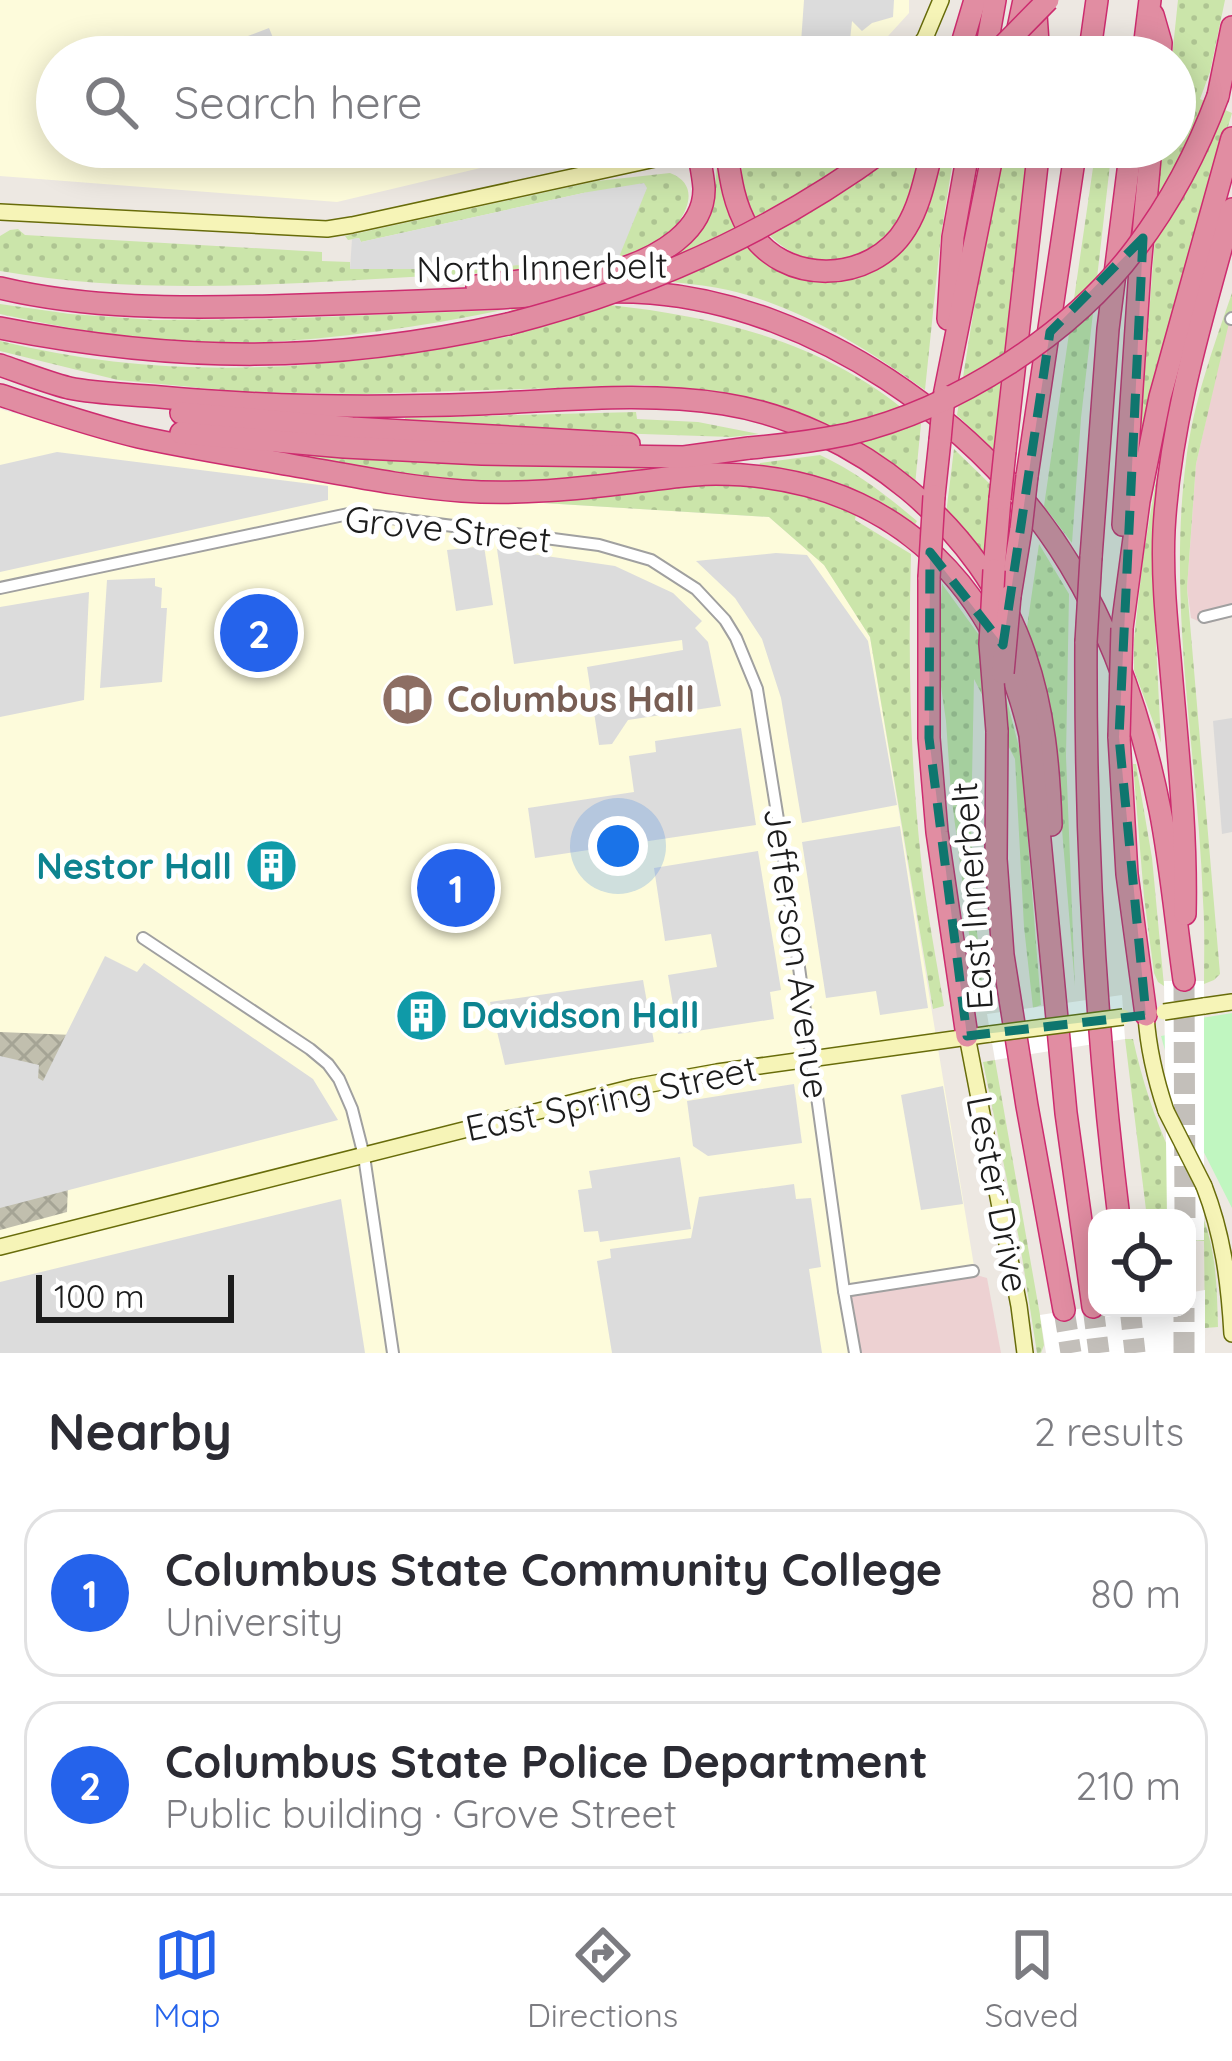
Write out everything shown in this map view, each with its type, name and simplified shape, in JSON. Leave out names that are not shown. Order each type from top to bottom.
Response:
[{"type":"highway","points":[[964,36],[975,0]]},
{"type":"highway","points":[[991,36],[995,0]]},
{"type":"highway","points":[[1016,36],[1024,0]]},
{"type":"highway","points":[[1035,0],[1038,36]]},
{"type":"highway","points":[[1010,36],[1048,0]]},
{"type":"highway","points":[[1092,36],[1096,0]]},
{"type":"highway","points":[[1146,36],[1150,2]]},
{"type":"highway","points":[[1150,2],[1159,36]]},
{"type":"highway","points":[[1218,95],[1232,27]]},
{"type":"highway","points":[[1196,150],[1232,56]]},
{"type":"highway","points":[[1121,628],[1160,397],[1232,138]]},
{"type":"highway","points":[[382,303],[489,284],[621,269],[642,262],[668,248],[697,215],[704,168]]},
{"type":"highway","points":[[729,168],[735,202],[750,233],[791,264],[833,272],[876,258],[905,230],[927,168]]},
{"type":"highway","points":[[7,329],[118,347],[208,354],[282,356],[400,345],[508,324],[621,292],[730,244],[860,168]]},
{"type":"highway","points":[[965,168],[953,237],[928,578],[929,739],[935,808],[979,1035]]},
{"type":"highway","points":[[944,397],[990,168]]},
{"type":"highway","points":[[998,731],[990,644],[994,570],[1037,168]]},
{"type":"highway","name":"East Innerbelt","points":[[1064,1310],[1003,955],[995,860],[998,731],[1010,607],[1073,168]]},
{"type":"highway","points":[[1118,1209],[1094,976],[1086,642],[1108,329],[1128,168]]},
{"type":"highway","points":[[1144,1014],[1127,874],[1120,737],[1128,441],[1149,168]]},
{"type":"highway","points":[[68,418],[303,444],[482,454],[684,457],[853,433],[957,393],[1015,360],[1084,305],[1135,250],[1186,168]]},
{"type":"highway","points":[[1194,350],[1232,208]]},
{"type":"highway","points":[[1194,350],[1232,250]]},
{"type":"highway","name":"North Innerbelt","points":[[9,290],[81,302],[224,308],[649,293],[734,308],[825,342],[870,367],[922,401],[1009,481],[1047,526],[1100,618],[1149,758],[1184,980],[1186,866],[1164,593],[1164,534],[1169,464],[1194,350]]},
{"type":"highway","points":[[6,368],[170,412],[224,418],[749,448]]},
{"type":"highway","points":[[71,388],[285,406],[421,406],[625,396],[692,400],[759,411],[849,449],[921,500],[1010,607],[1045,740],[1053,876],[1051,970]]},
{"type":"highway","points":[[0,395],[138,436],[449,490],[522,493],[740,475],[814,487],[902,529],[947,567],[974,601],[1006,656],[1022,701],[1030,735],[1066,1113],[1088,1270]]},
{"type":"main road","points":[[926,36],[941,0]]},
{"type":"main road","points":[[0,212],[327,229],[614,168]]},
{"type":"main road","name":"East Spring Street","points":[[0,1247],[674,1079],[1232,1002]]},
{"type":"main road","points":[[1144,1014],[1150,1060],[1166,1111],[1204,1186],[1223,1246],[1232,1334]]},
{"type":"main road","name":"Lester Drive","points":[[979,1035],[1025,1353]]},
{"type":"street","name":"Grove Street","points":[[0,588],[353,513],[599,545],[640,555],[681,578]]},
{"type":"street","name":"Jefferson Avenue","points":[[681,578],[724,620],[745,653],[757,688],[855,1353]]},
{"type":"street","points":[[1204,617],[1232,610]]},
{"type":"street","points":[[143,938],[328,1064],[347,1094],[364,1156],[393,1353]]},
{"type":"street","points":[[844,1291],[973,1270]]},
{"type":"highlighted area","points":[[1143,238],[1119,737],[1146,1015],[967,1036],[929,738],[930,552],[1003,645],[1050,332]]},
{"type":"shaded area","points":[[0,0],[909,0],[909,13],[888,36],[36,36],[36,168],[480,168],[337,202],[0,176]]},
{"type":"shaded area","points":[[804,0],[894,0],[893,17],[862,31],[852,21],[850,36],[801,36]]},
{"type":"shaded area","points":[[269,28],[272,36],[248,36]]},
{"type":"shaded area","points":[[644,183],[647,188],[619,257],[472,269],[350,269],[352,239],[361,242]]},
{"type":"shaded area","points":[[1229,318],[1232,617],[1205,624],[1191,618],[1187,588],[1196,464]]},
{"type":"shaded area","points":[[0,409],[145,450],[438,500],[769,517],[824,565],[870,637],[974,1266],[844,1291],[855,1353],[0,1353]]},
{"type":"shaded area","points":[[57,452],[328,486],[328,500],[0,572],[0,465]]},
{"type":"shaded area","points":[[484,546],[493,605],[456,611],[447,550]]},
{"type":"shaded area","points":[[497,549],[615,566],[673,593],[702,621],[695,628],[708,642],[721,706],[628,720],[612,744],[599,745],[587,667],[683,650],[682,640],[514,664]]},
{"type":"shaded area","points":[[776,553],[807,555],[868,641],[897,805],[802,823],[781,698],[762,639],[735,598],[696,561]]},
{"type":"shaded area","points":[[155,578],[155,586],[162,588],[161,608],[167,608],[162,682],[100,688],[107,580]]},
{"type":"shaded area","points":[[89,592],[84,700],[0,717],[0,607]]},
{"type":"shaded area","points":[[1232,718],[1232,832],[1222,834],[1213,721]]},
{"type":"shaded area","points":[[741,728],[756,825],[535,858],[528,808],[634,792],[629,756],[656,752],[655,741]]},
{"type":"shaded area","points":[[900,826],[928,1008],[880,1015],[876,991],[826,998],[802,842]]},
{"type":"shaded area","points":[[758,851],[781,990],[770,992],[774,1019],[678,1034],[668,975],[717,967],[711,934],[665,941],[654,868]]},
{"type":"shaded area","points":[[105,956],[137,972],[144,963],[313,1079],[338,1120],[0,1208],[0,1056],[39,1065],[38,1078],[43,1081]]},
{"type":"shaded area","points":[[643,980],[654,1042],[505,1065],[490,1002]]},
{"type":"shaded area","points":[[0,1032],[73,1035],[67,1212],[0,1230]]},
{"type":"shaded area","points":[[794,1084],[802,1143],[708,1156],[693,1146],[687,1101]]},
{"type":"shaded area","points":[[943,1086],[963,1204],[921,1210],[901,1095]]},
{"type":"shaded area","points":[[680,1157],[691,1229],[600,1242],[598,1231],[584,1232],[578,1190],[592,1188],[589,1171]]},
{"type":"shaded area","points":[[794,1184],[796,1199],[811,1198],[821,1267],[809,1269],[822,1353],[612,1353],[597,1261],[611,1258],[610,1249],[691,1238],[699,1197]]},
{"type":"shaded area","points":[[341,1199],[365,1353],[0,1353],[0,1282]]},
{"type":"shaded area","points":[[969,1273],[987,1278],[1001,1353],[855,1353],[844,1291]]},
{"type":"green space","points":[[1178,0],[1225,0],[1200,99],[1232,113],[1139,445],[1160,168],[1196,168],[1196,36],[1174,36]]},
{"type":"green space","points":[[717,168],[766,262],[878,267],[932,168],[952,168],[925,390],[855,344],[755,297],[626,278],[708,217]]},
{"type":"green space","points":[[743,168],[917,168],[894,226],[875,246],[854,258],[832,262],[788,250],[769,235],[754,216]]},
{"type":"green space","points":[[999,168],[1027,168],[994,450],[957,415]]},
{"type":"green space","points":[[1093,168],[1110,168],[1072,543],[1044,506]]},
{"type":"green space","points":[[670,173],[681,179],[689,197],[675,226],[644,253],[597,264],[222,286],[111,284],[0,271],[0,236],[18,229],[25,235],[322,252],[322,261],[350,262],[350,268],[588,192],[361,242],[345,236],[597,181]]},
{"type":"green space","points":[[1232,293],[1196,464],[1187,588],[1220,974],[1204,984],[1200,846],[1182,626],[1181,516],[1193,418]]},
{"type":"green space","points":[[0,304],[155,320],[503,310],[353,335],[201,343],[50,324],[0,314]]},
{"type":"green space","points":[[610,305],[735,327],[851,373],[921,424],[915,485],[867,448],[819,421],[723,392],[644,385],[365,394],[244,392],[118,380],[0,351],[0,341],[129,363],[194,367],[322,364],[516,335],[511,308]]},
{"type":"green space","points":[[636,412],[637,419],[698,422],[759,434],[582,432],[405,422],[405,418]]},
{"type":"green space","points":[[954,449],[990,484],[984,561],[946,514]]},
{"type":"green space","points":[[281,452],[462,464],[688,466],[536,486],[461,484]]},
{"type":"green space","points":[[820,455],[882,493],[917,521],[914,526],[840,488],[759,467],[760,463]]},
{"type":"green space","points":[[1157,474],[1153,582],[1161,743],[1134,670],[1143,558]]},
{"type":"green space","points":[[726,484],[786,490],[856,514],[855,520],[911,554],[914,783],[923,877],[944,1006],[933,1009],[870,637],[824,565],[769,517],[543,503]]},
{"type":"green space","points":[[1039,544],[1069,594],[1066,756],[1075,987],[1059,793],[1026,634]]},
{"type":"green space","points":[[942,584],[979,635],[1006,697],[1021,755],[1041,1005],[1033,1008],[1015,759],[974,679],[971,829],[985,1005],[978,1004],[937,659]]},
{"type":"green space","points":[[1133,764],[1152,858],[1164,986],[1154,973]]},
{"type":"green space","points":[[1232,1013],[1232,1208],[1180,1105],[1161,1036],[1178,1033],[1177,1022]]},
{"type":"green space","points":[[1125,1039],[1133,1039],[1160,1127],[1205,1223],[1215,1268],[1218,1327],[1205,1328],[1204,1241],[1196,1241],[1196,1209],[1146,1209]]},
{"type":"green space","points":[[995,1060],[1040,1315],[1041,1353],[1037,1353],[983,1062]]},
{"type":"pier","points":[[1164,981],[1204,981],[1204,1240],[1196,1240],[1196,1209],[1167,1209]]},
{"type":"pier","points":[[1122,995],[1125,1039],[995,1060],[987,1014]]},
{"type":"pier","points":[[1205,1290],[1205,1353],[1046,1353],[1040,1315],[1088,1307],[1088,1317],[1196,1317],[1196,1292]]},
{"type":"tunnel","points":[[1184,980],[1185,1209]]},
{"type":"tunnel","points":[[1064,1310],[1071,1353]]},
{"type":"tunnel","points":[[1094,1317],[1099,1353]]},
{"type":"tunnel","points":[[1131,1317],[1135,1353]]},
{"type":"tunnel","points":[[1184,1317],[1184,1353]]},
{"type":"place","name":"Columbus State Police Department","points":[[259,633]]},
{"type":"place","name":"Columbus Hall","points":[[408,699]]},
{"type":"place","name":"Nestor Hall","points":[[271,866]]},
{"type":"place","name":"Columbus State Community College","points":[[456,888]]},
{"type":"place","name":"Davidson Hall","points":[[422,1015]]}]
